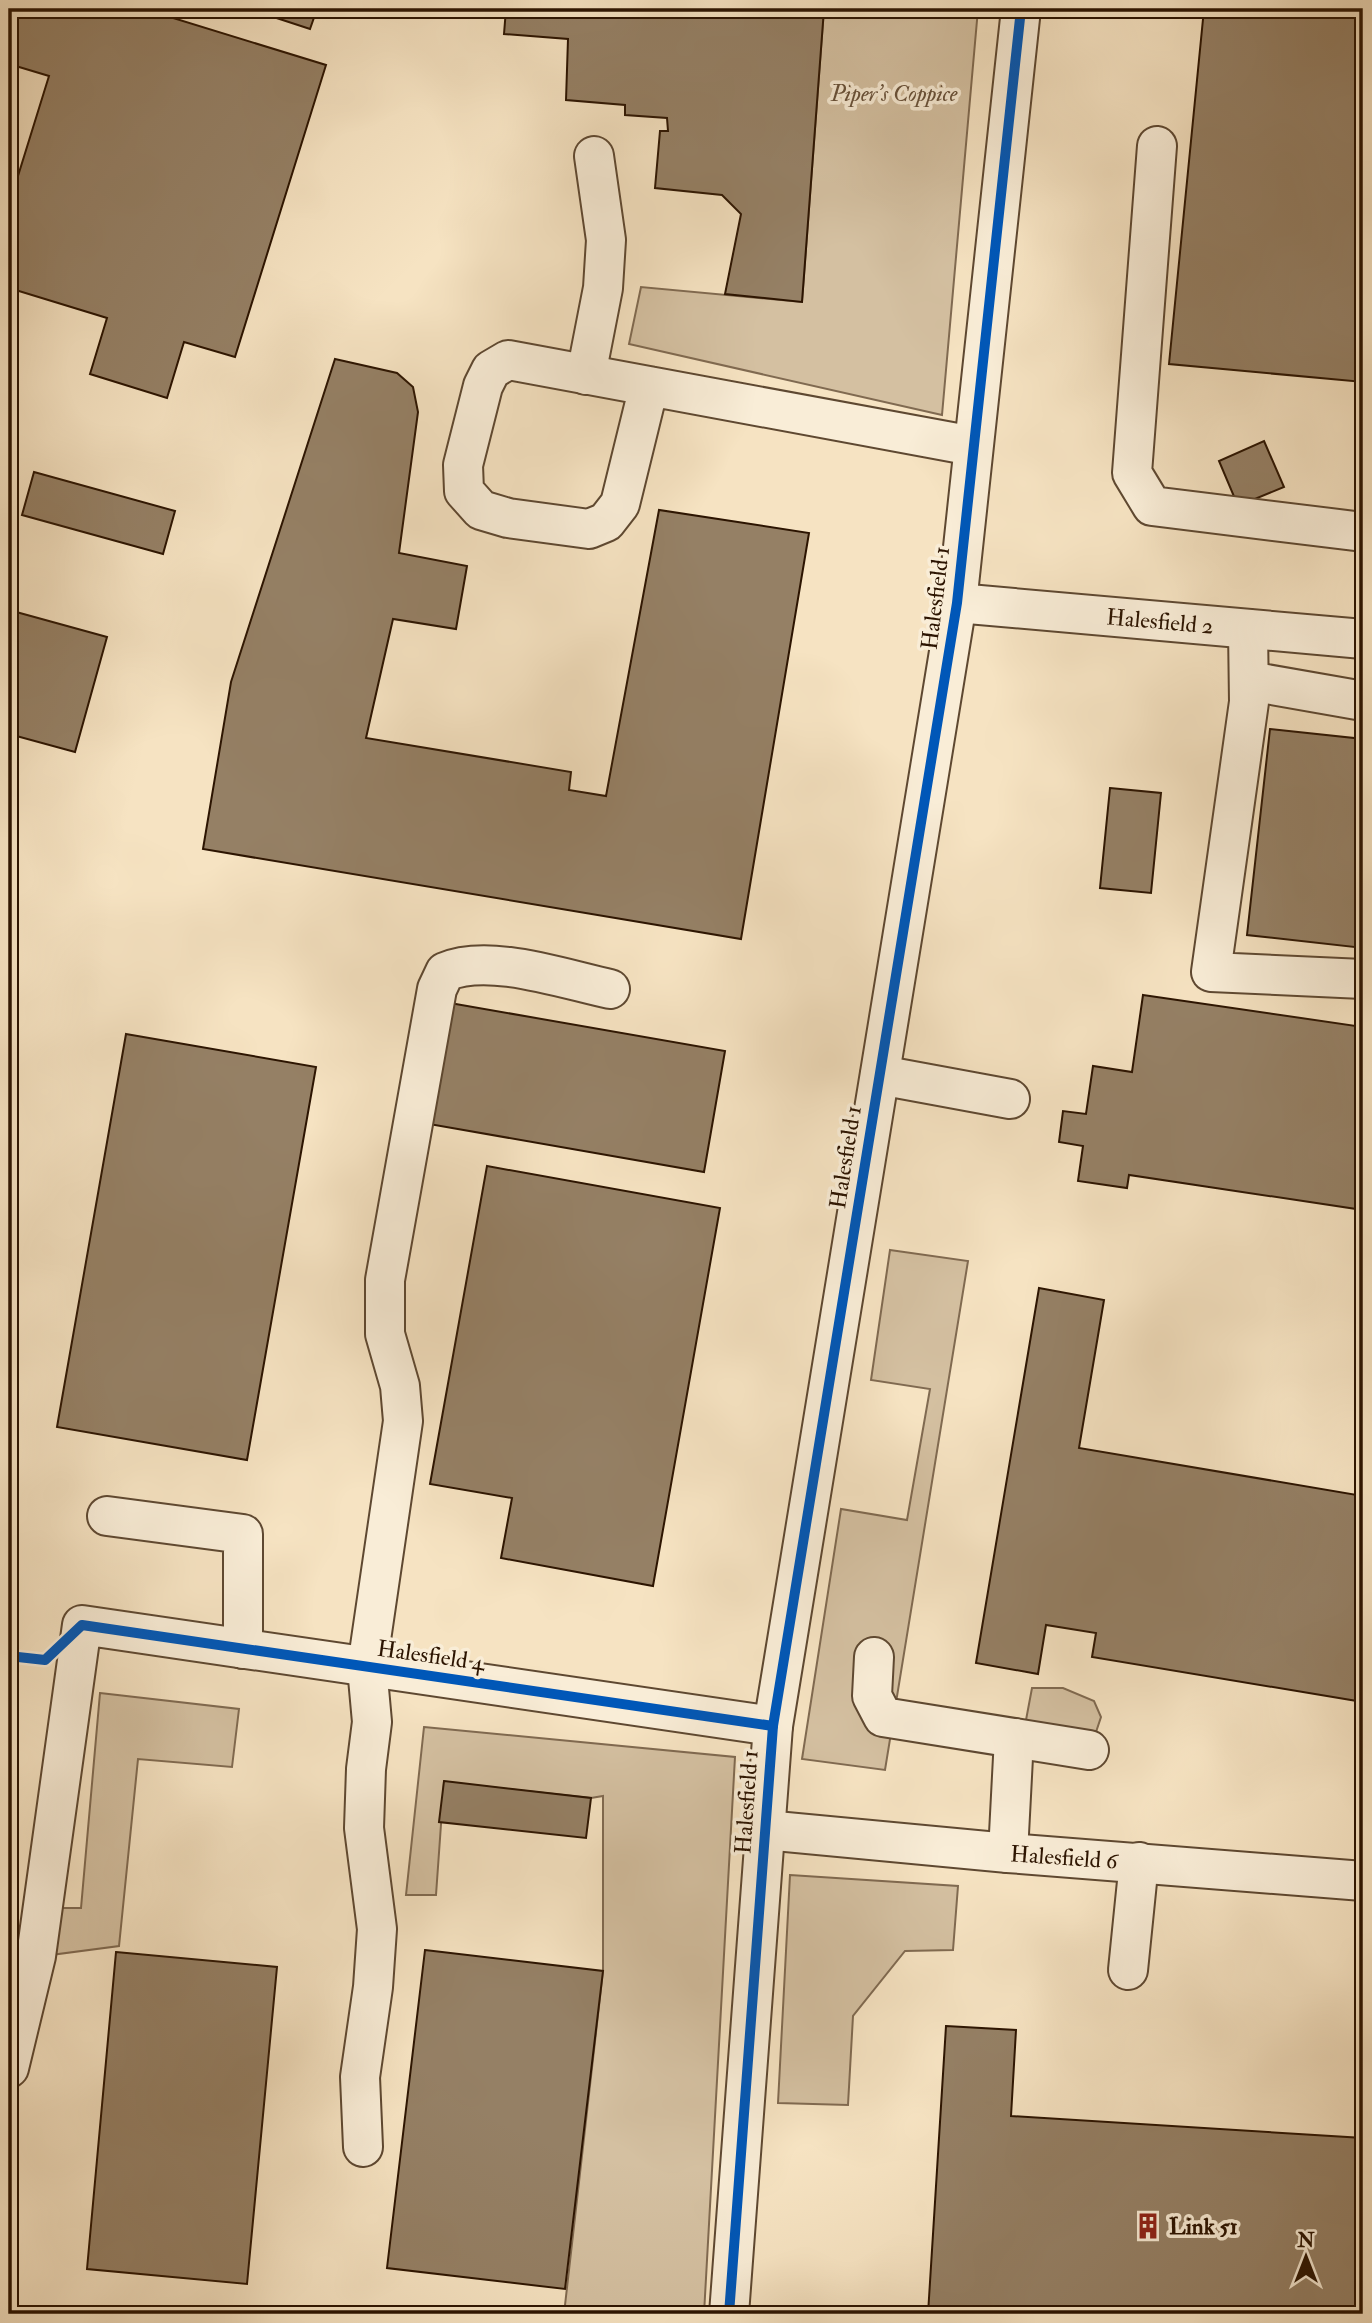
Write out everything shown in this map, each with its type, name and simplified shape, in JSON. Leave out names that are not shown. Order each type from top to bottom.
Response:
[{"type":"street","name":"Halesfield 1","points":[[729,2314],[773,1726],[957,603],[1021,9]]},
{"type":"street","points":[[1157,146],[1132,473],[1152,506],[1363,532]]},
{"type":"street","points":[[586,375],[603,288],[606,240],[594,156]]},
{"type":"street","points":[[649,386],[620,504],[606,522],[589,529],[508,518],[481,510],[464,491],[463,465],[483,386],[491,370],[508,360],[586,375],[649,386],[973,446]]},
{"type":"street","name":"Halesfield 2","points":[[957,603],[1363,639]]},
{"type":"street","points":[[1248,629],[1249,702],[1211,972],[1363,979]]},
{"type":"street","points":[[1249,681],[1363,701]]},
{"type":"street","points":[[363,2147],[360,2077],[373,1987],[377,1929],[364,1828],[372,1721],[367,1667],[403,1421],[400,1386],[385,1334],[385,1280],[437,989],[445,971],[463,964],[504,967],[610,989]]},
{"type":"street","points":[[880,1075],[1010,1099]]},
{"type":"street","points":[[107,1516],[243,1534],[243,1649]]},
{"type":"street","name":"Halesfield 4","points":[[9,2068],[36,1956],[82,1625],[773,1726]]},
{"type":"street","points":[[874,1657],[872,1696],[883,1717],[1088,1750]]},
{"type":"street","points":[[1008,1853],[1014,1738]]},
{"type":"street","name":"Halesfield 6","points":[[765,1830],[1008,1853],[1363,1881]]},
{"type":"street","points":[[1128,1970],[1139,1862]]},
{"type":"green space","name":"Piper's Coppice","points":[[824,9],[978,9],[942,415],[629,344],[641,287],[802,302]]},
{"type":"green space","points":[[890,1250],[968,1261],[885,1770],[802,1759],[841,1509],[907,1520],[930,1389],[871,1380]]},
{"type":"green space","points":[[1032,1688],[1063,1688],[1094,1701],[1101,1717],[1093,1741],[1023,1736]]},
{"type":"green space","points":[[100,1693],[239,1709],[232,1767],[138,1759],[119,1946],[43,1956],[48,1908],[81,1908]]},
{"type":"green space","points":[[424,1727],[735,1757],[704,2314],[564,2314],[603,1971],[603,1796],[591,1798],[444,1782],[436,1895],[406,1895]]},
{"type":"green space","points":[[790,1875],[958,1886],[953,1950],[905,1951],[853,2016],[848,2105],[778,2103]]},
{"type":"building","points":[[9,9],[144,9],[326,65],[235,357],[184,342],[167,398],[90,374],[107,318],[9,288],[9,205],[49,76],[9,64]]},
{"type":"building","points":[[249,9],[317,9],[310,29]]},
{"type":"building","points":[[506,9],[824,9],[802,302],[725,294],[741,214],[722,195],[655,188],[660,131],[668,131],[667,118],[625,115],[625,105],[566,100],[568,39],[504,34]]},
{"type":"building","points":[[1204,9],[1363,9],[1363,382],[1169,364]]},
{"type":"building","points":[[335,359],[397,373],[413,387],[418,412],[399,553],[467,566],[456,629],[393,619],[366,738],[571,772],[569,790],[606,796],[659,510],[809,533],[741,939],[203,849],[231,682]]},
{"type":"building","points":[[1264,441],[1284,487],[1238,506],[1219,461]]},
{"type":"building","points":[[34,472],[175,511],[163,554],[22,515]]},
{"type":"building","points":[[9,610],[107,637],[75,752],[9,734]]},
{"type":"building","points":[[1270,729],[1363,739],[1363,948],[1247,935]]},
{"type":"building","points":[[1110,788],[1161,793],[1151,893],[1100,888]]},
{"type":"building","points":[[1143,995],[1363,1027],[1363,1210],[1129,1175],[1127,1188],[1078,1181],[1083,1146],[1059,1142],[1063,1111],[1086,1114],[1093,1066],[1132,1072]]},
{"type":"building","points":[[450,1003],[725,1051],[704,1172],[429,1124]]},
{"type":"building","points":[[126,1034],[316,1067],[247,1460],[57,1427]]},
{"type":"building","points":[[487,1166],[720,1208],[653,1586],[501,1558],[512,1498],[430,1484]]},
{"type":"building","points":[[1039,1288],[1104,1300],[1079,1448],[1363,1496],[1363,1702],[1092,1657],[1096,1633],[1046,1625],[1038,1674],[976,1663]]},
{"type":"building","points":[[444,1781],[591,1798],[586,1838],[439,1822]]},
{"type":"building","points":[[425,1950],[603,1971],[565,2289],[387,2268]]},
{"type":"building","points":[[116,1952],[277,1967],[247,2284],[87,2269]]},
{"type":"building","name":"Link 51","points":[[946,2026],[1016,2030],[1011,2116],[1363,2138],[1363,2314],[928,2314]]},
{"type":"cycle path","points":[[729,2314],[773,1726],[957,603],[1021,9]]},
{"type":"cycle path","points":[[9,1656],[45,1660],[82,1625],[773,1726]]},
{"type":"place","name":"Link 51","points":[[1148,2226]]}]
